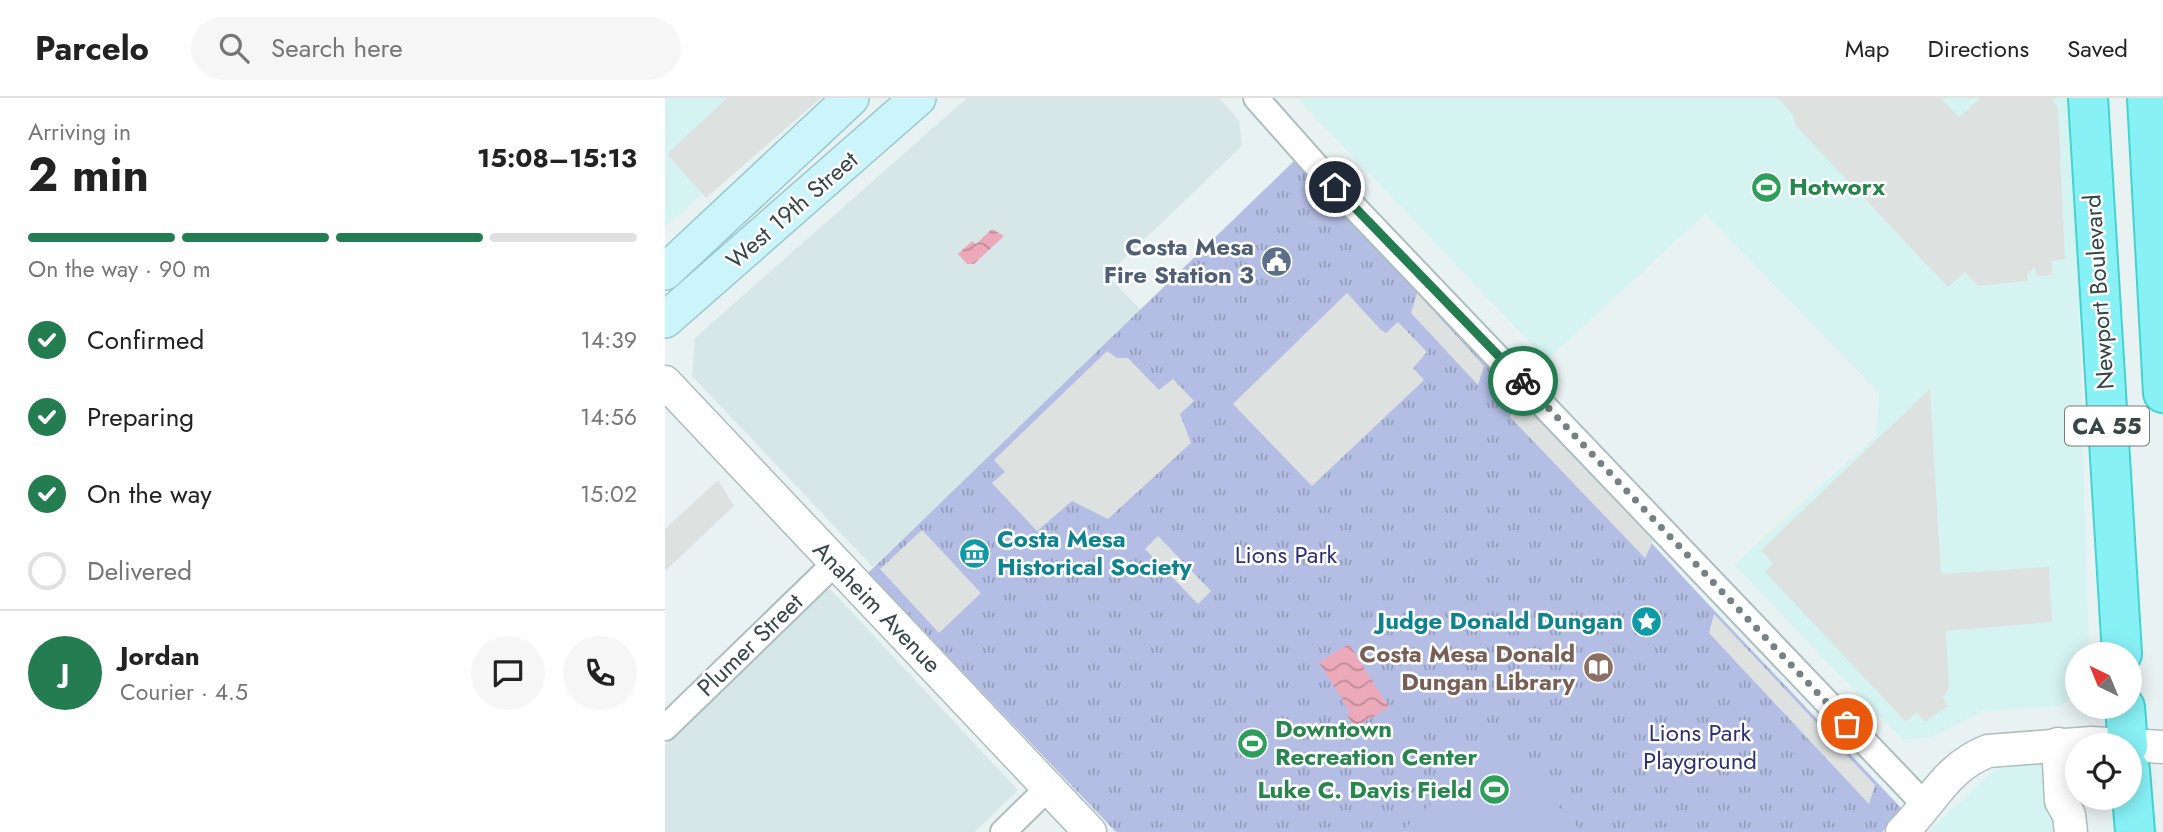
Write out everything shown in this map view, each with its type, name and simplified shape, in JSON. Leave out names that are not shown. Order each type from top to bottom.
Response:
[{"type":"highway","name":"Newport Boulevard","points":[[2088,98],[2121,642]]},
{"type":"highway","name":"CA 55","points":[[2147,98],[2160,284],[2163,393]]},
{"type":"highway","points":[[2133,810],[2135,832]]},
{"type":"main road","name":"West 19th Street","points":[[665,272],[852,98]]},
{"type":"main road","name":"West 19th Street","points":[[665,320],[918,98]]},
{"type":"street","points":[[1256,98],[1335,187],[1925,805]]},
{"type":"street","name":"Anaheim Avenue","points":[[665,382],[1090,832]]},
{"type":"street","name":"Plumer Street","points":[[665,728],[835,563]]},
{"type":"street","points":[[2058,744],[2061,801],[2070,823]]},
{"type":"street","points":[[1902,832],[1943,780],[1973,757],[2002,748],[2065,744]]},
{"type":"street","points":[[2142,746],[2163,747]]},
{"type":"street","points":[[1003,832],[1048,788]]},
{"type":"shaded area","points":[[665,98],[812,98],[665,227]]},
{"type":"shaded area","points":[[727,98],[821,98],[706,198],[667,154]]},
{"type":"shaded area","points":[[967,98],[1219,98],[1239,120],[1242,146],[1107,275],[1142,311],[873,567],[692,376],[695,338]]},
{"type":"shaded area","points":[[1297,98],[2073,98],[2089,642],[2065,642],[2065,703],[2062,706],[1983,711],[1929,738],[1903,740],[1734,565],[1876,436],[1879,393],[1705,214],[1547,360]]},
{"type":"shaded area","points":[[1778,98],[1941,98],[1959,117],[1981,98],[2051,98],[2058,108],[2065,259],[2052,261],[2052,275],[2036,276],[2035,267],[2027,275],[2028,281],[1978,286],[1965,272],[1948,287],[1796,126],[1793,115]]},
{"type":"shaded area","points":[[1347,293],[1381,330],[1386,333],[1398,322],[1427,352],[1413,368],[1424,380],[1312,486],[1233,404]]},
{"type":"shaded area","points":[[1417,293],[1484,366],[1478,385],[1411,313]]},
{"type":"shaded area","points":[[1107,351],[1117,358],[1128,358],[1159,390],[1173,379],[1194,401],[1180,414],[1191,443],[1108,519],[1072,501],[1037,531],[992,483],[1005,472],[994,460]]},
{"type":"shaded area","points":[[1930,389],[1941,574],[2049,567],[2052,622],[1946,631],[1949,689],[1943,697],[1948,706],[1924,722],[1917,712],[1906,722],[1765,572],[1773,564],[1761,550]]},
{"type":"shaded area","points":[[1516,394],[1653,541],[1645,558],[1510,417]]},
{"type":"shaded area","points":[[718,480],[734,506],[665,571],[665,529]]},
{"type":"shaded area","points":[[922,530],[981,593],[939,633],[880,569]]},
{"type":"shaded area","points":[[1158,536],[1211,591],[1198,604],[1145,549]]},
{"type":"shaded area","points":[[829,588],[1018,790],[975,832],[665,832],[665,745]]},
{"type":"shaded area","points":[[1714,614],[1875,785],[1869,804],[1709,633]]},
{"type":"shaded area","points":[[2060,760],[2065,832],[1928,832],[1995,769]]},
{"type":"green space","name":"Lions Park","points":[[1296,159],[1695,590],[1904,811],[1882,832],[1116,832],[868,573]]},
{"type":"green space","name":"Luke C. Davis Field","points":[[1498,741],[1582,832],[1401,832]]},
{"type":"water","points":[[992,229],[1004,236],[974,264],[967,264],[958,254],[972,241],[976,244]]},
{"type":"water","points":[[1349,644],[1389,707],[1355,728],[1347,715],[1350,712],[1319,662]]},
{"type":"way so far","points":[[1523,381],[1847,724]]},
{"type":"place","name":"Hotworx","points":[[1766,187]]},
{"type":"place","name":"Costa Mesa Fire Station 3","points":[[1277,261]]},
{"type":"place","name":"Costa Mesa Historical Society","points":[[974,553]]},
{"type":"place","name":"Judge Donald Dungan","points":[[1646,621]]},
{"type":"place","name":"Costa Mesa Donald Dungan Library","points":[[1598,668]]},
{"type":"place","name":"Downtown Recreation Center","points":[[1252,743]]},
{"type":"place","name":"Luke C. Davis Field","points":[[1495,790]]},
{"type":"route","points":[[1335,187],[1523,381]]},
{"type":"park label","name":"Lions Park Playground","points":[[1700,747]]}]
